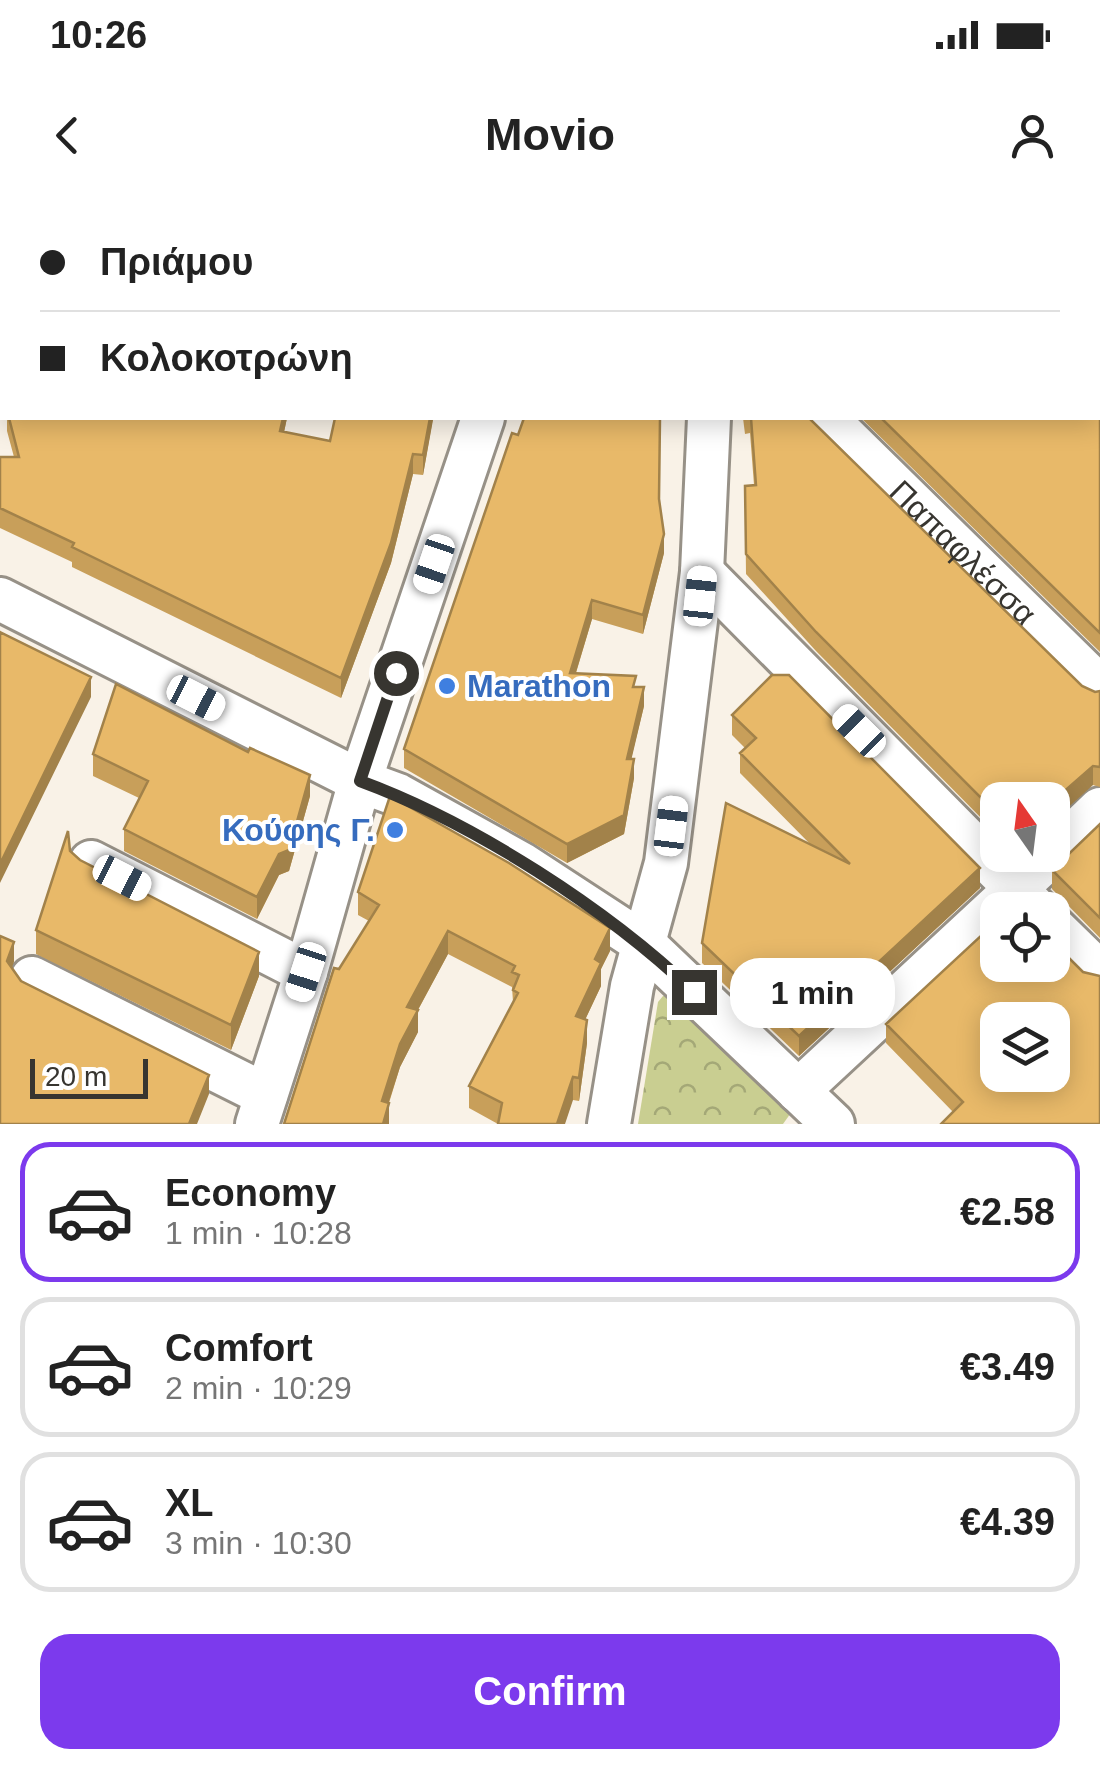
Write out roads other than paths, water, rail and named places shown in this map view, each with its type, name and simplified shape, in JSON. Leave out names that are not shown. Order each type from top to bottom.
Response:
[{"type":"street","points":[[32,978],[261,1110],[306,972],[360,781],[482,420]]},
{"type":"street","points":[[608,1124],[642,943],[666,864],[702,572],[709,420]]},
{"type":"street","name":"Παπαφλέσσα","points":[[828,420],[1100,688]]},
{"type":"street","points":[[702,572],[1018,892]]},
{"type":"street","points":[[0,599],[360,781],[398,795],[522,864],[642,943],[821,1115],[980,948]]},
{"type":"street","points":[[1070,838],[1100,809]]},
{"type":"street","points":[[92,862],[306,972]]},
{"type":"street","points":[[1070,944],[1100,973]]},
{"type":"place","name":"Marathon","points":[[447,686]]},
{"type":"place","name":"Κούφης Γ.","points":[[395,830]]}]
